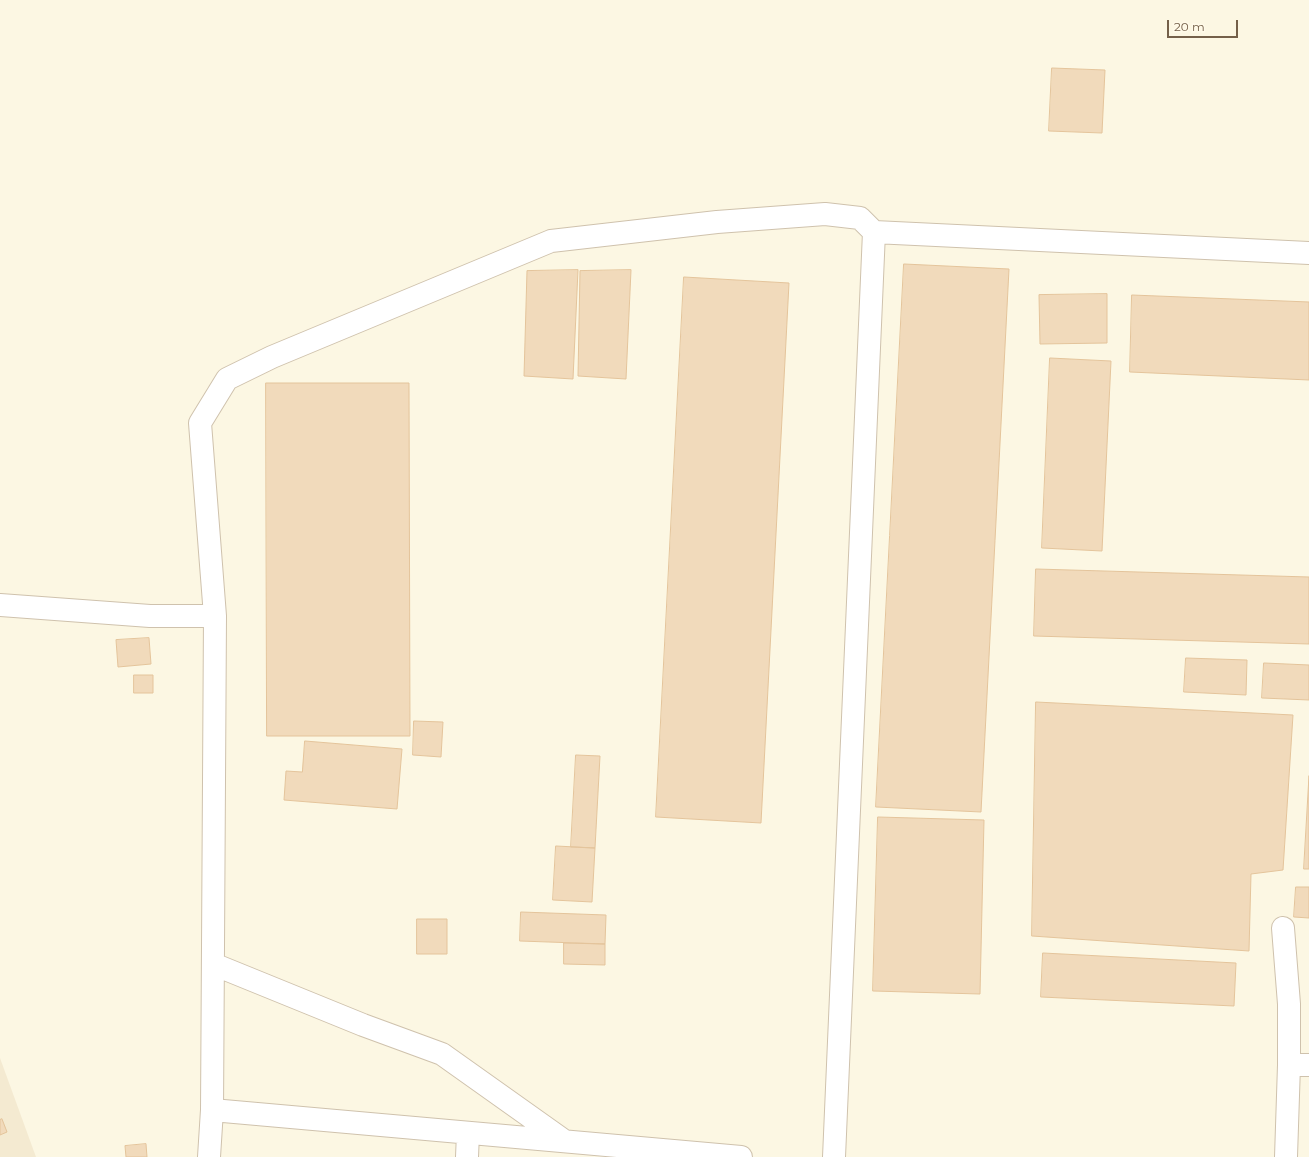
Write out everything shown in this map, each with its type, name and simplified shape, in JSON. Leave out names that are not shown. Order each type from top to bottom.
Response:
[{"type":"street","points":[[209,1157],[212,1110],[215,616],[200,423],[227,379],[272,357],[551,241],[717,222],[825,214],[860,218],[874,232],[1309,253]]},
{"type":"street","points":[[834,1157],[874,232]]},
{"type":"street","points":[[0,605],[150,616],[215,616]]},
{"type":"street","points":[[1283,928],[1289,1004],[1299,1065],[1286,1157]]},
{"type":"street","points":[[213,964],[363,1025],[442,1054],[564,1141]]},
{"type":"street","points":[[212,1110],[741,1157]]},
{"type":"street","points":[[467,1157],[468,1133]]},
{"type":"shaded area","points":[[0,1058],[36,1157],[0,1157]]},
{"type":"building","points":[[1052,68],[1105,70],[1102,133],[1049,131]]},
{"type":"building","points":[[904,264],[1009,269],[981,812],[876,807]]},
{"type":"building","points":[[578,270],[573,379],[524,376],[527,271]]},
{"type":"building","points":[[631,270],[626,379],[578,376],[580,271]]},
{"type":"building","points":[[684,277],[789,283],[761,823],[656,817]]},
{"type":"building","points":[[1107,294],[1107,343],[1040,344],[1039,295]]},
{"type":"building","points":[[1132,295],[1309,302],[1309,380],[1130,372]]},
{"type":"building","points":[[1050,358],[1111,361],[1102,551],[1042,548]]},
{"type":"building","points":[[266,383],[409,383],[410,736],[267,736]]},
{"type":"building","points":[[1036,569],[1309,577],[1309,644],[1034,636]]},
{"type":"building","points":[[149,638],[151,664],[118,667],[116,640]]},
{"type":"building","points":[[1186,658],[1247,660],[1246,695],[1184,692]]},
{"type":"building","points":[[1264,663],[1309,665],[1309,700],[1262,698]]},
{"type":"building","points":[[134,675],[153,675],[153,693],[134,693]]},
{"type":"building","points":[[1036,702],[1293,715],[1283,870],[1251,874],[1249,951],[1032,936]]},
{"type":"building","points":[[414,721],[443,722],[441,757],[413,755]]},
{"type":"building","points":[[305,741],[402,749],[397,809],[284,800],[286,771],[302,772]]},
{"type":"building","points":[[576,755],[600,756],[595,848],[571,847]]},
{"type":"building","points":[[1309,776],[1309,869],[1304,869]]},
{"type":"building","points":[[878,817],[984,820],[980,994],[873,991]]},
{"type":"building","points":[[556,846],[595,848],[592,902],[553,900]]},
{"type":"building","points":[[1296,887],[1309,887],[1309,918],[1294,917]]},
{"type":"building","points":[[521,912],[606,915],[605,944],[520,941]]},
{"type":"building","points":[[417,919],[447,919],[447,954],[417,954]]},
{"type":"building","points":[[564,943],[605,944],[605,965],[564,964]]},
{"type":"building","points":[[1043,953],[1236,963],[1234,1006],[1041,997]]},
{"type":"building","points":[[2,1119],[7,1132],[0,1135],[0,1120]]},
{"type":"building","points":[[146,1144],[147,1157],[126,1157],[125,1146]]}]
